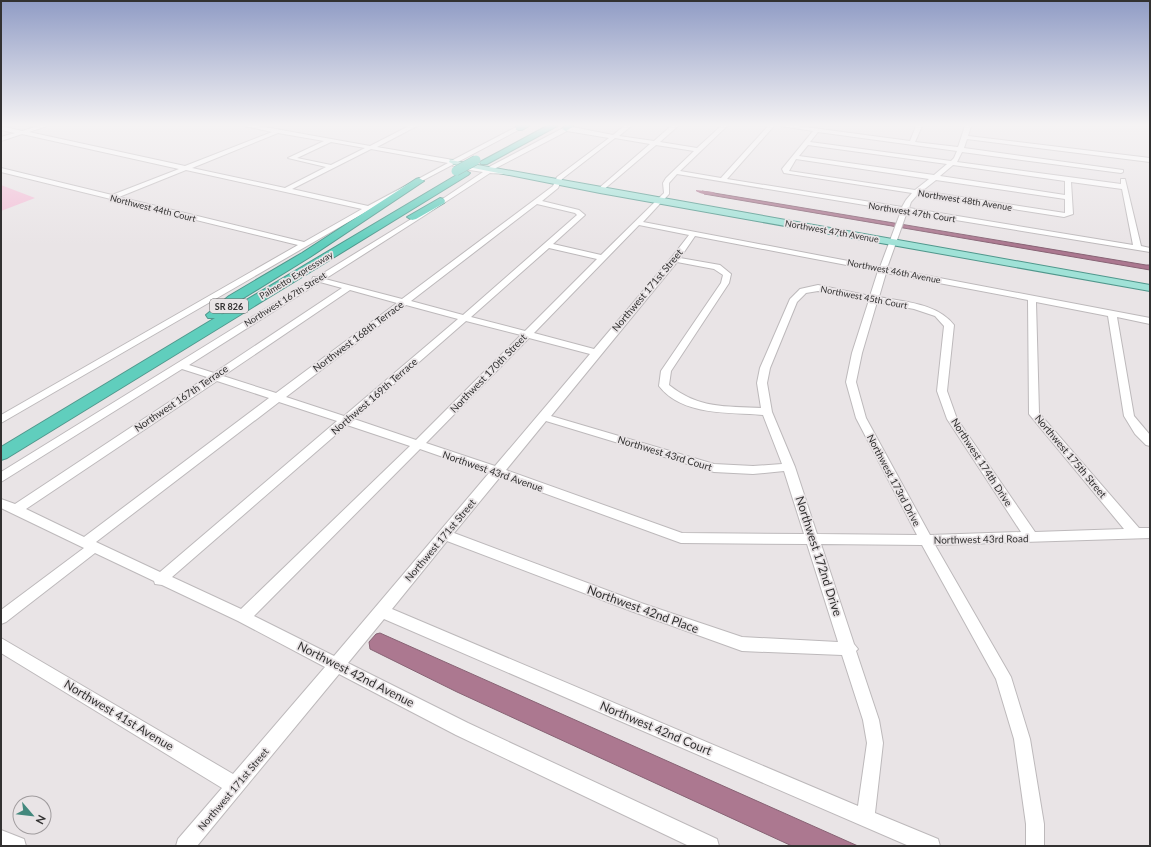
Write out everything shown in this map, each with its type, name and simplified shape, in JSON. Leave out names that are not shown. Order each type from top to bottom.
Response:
[{"type":"highway","name":"Palmetto Expressway","points":[[1,442],[206,320],[456,168],[484,166]]},
{"type":"highway","name":"Palmetto Expressway","points":[[1,454],[226,317],[456,168]]},
{"type":"highway","points":[[206,320],[233,299],[306,255],[419,181]]},
{"type":"highway","points":[[226,317],[267,297],[440,201]]},
{"type":"main road","name":"Northwest 47th Avenue","points":[[456,168],[484,166],[514,174],[660,201],[1150,288]]},
{"type":"street","points":[[174,166],[369,208]]},
{"type":"street","points":[[111,198],[191,166]]},
{"type":"street","points":[[325,166],[332,167]]},
{"type":"street","points":[[286,190],[335,166]]},
{"type":"street","name":"Northwest 47th Avenue","points":[[448,166],[456,168]]},
{"type":"street","points":[[1,420],[369,208],[419,181],[460,166]]},
{"type":"street","name":"Northwest 167th Street","points":[[1,478],[440,201],[484,166]]},
{"type":"street","name":"Northwest 168th Terrace","points":[[1,618],[89,545],[276,398],[556,187],[560,178],[576,166]]},
{"type":"street","points":[[600,190],[629,166]]},
{"type":"street","name":"Northwest 170th Street","points":[[243,617],[418,446],[525,335],[660,201],[666,193],[666,183],[668,179],[682,166]]},
{"type":"street","points":[[722,180],[735,166]]},
{"type":"street","name":"Northwest 48th Avenue","points":[[788,166],[785,169],[786,172],[801,175],[1064,215],[1069,214],[1068,197]]},
{"type":"street","points":[[855,166],[1068,197],[1068,180]]},
{"type":"street","name":"Northwest 173rd Drive","points":[[950,166],[916,192],[908,201],[904,210],[894,242],[883,269],[852,369],[852,391],[861,418],[926,540],[1003,677],[1022,739],[1035,824],[1035,846]]},
{"type":"street","points":[[963,166],[1124,188]]},
{"type":"street","points":[[1079,166],[1121,171]]},
{"type":"street","points":[[1120,166],[1138,248]]},
{"type":"street","name":"Northwest 44th Court","points":[[2,171],[306,245]]},
{"type":"street","name":"Northwest 47th Court","points":[[675,172],[1150,250]]},
{"type":"street","name":"Northwest 169th Terrace","points":[[160,580],[464,319],[581,215],[577,210],[536,202]]},
{"type":"street","name":"Northwest 46th Avenue","points":[[638,223],[1150,321]]},
{"type":"street","name":"Northwest 171st Street","points":[[185,846],[543,417],[694,233]]},
{"type":"street","points":[[547,245],[602,258]]},
{"type":"street","points":[[674,259],[717,267],[726,274],[725,283],[666,371],[664,386],[679,398],[701,407],[767,412]]},
{"type":"street","points":[[316,280],[595,352]]},
{"type":"street","name":"Northwest 167th Terrace","points":[[16,510],[213,376],[348,288]]},
{"type":"street","name":"Northwest 45th Court","points":[[793,301],[803,290],[818,288],[916,307]]},
{"type":"street","name":"Northwest 175th Street","points":[[1032,298],[1034,414],[1135,533]]},
{"type":"street","name":"Northwest 172nd Drive","points":[[793,301],[765,368],[762,383],[767,412],[790,467],[812,539],[850,649],[871,720],[875,743],[865,818]]},
{"type":"street","name":"Northwest 174th Drive","points":[[916,307],[938,314],[949,325],[942,391],[952,419],[1032,538]]},
{"type":"street","points":[[1112,314],[1129,416],[1139,431],[1150,442]]},
{"type":"street","name":"Northwest 43rd Avenue","points":[[180,366],[497,471],[681,538],[812,539]]},
{"type":"street","name":"Northwest 43rd Court","points":[[543,417],[714,468],[753,470],[790,467]]},
{"type":"street","name":"Northwest 42nd Avenue","points":[[1,503],[160,580],[243,617],[462,729],[710,846]]},
{"type":"street","name":"Northwest 43rd Road","points":[[812,539],[926,540],[1032,538],[1150,533]]},
{"type":"street","name":"Northwest 42nd Place","points":[[444,534],[636,607],[742,644],[850,649]]},
{"type":"street","name":"Northwest 42nd Court","points":[[381,611],[931,846]]},
{"type":"street","name":"Northwest 41st Avenue","points":[[1,645],[236,786]]},
{"type":"street","points":[[1,838],[17,846]]},
{"type":"shaded area","points":[[1,185],[35,198],[1,211]]},
{"type":"shaded area","points":[[702,191],[1150,265],[1150,270],[704,194]]},
{"type":"shaded area","points":[[380,633],[858,846],[792,846],[457,692],[370,649],[369,642],[376,634]]},
{"type":"waterway","points":[[698,191],[713,193]]}]
